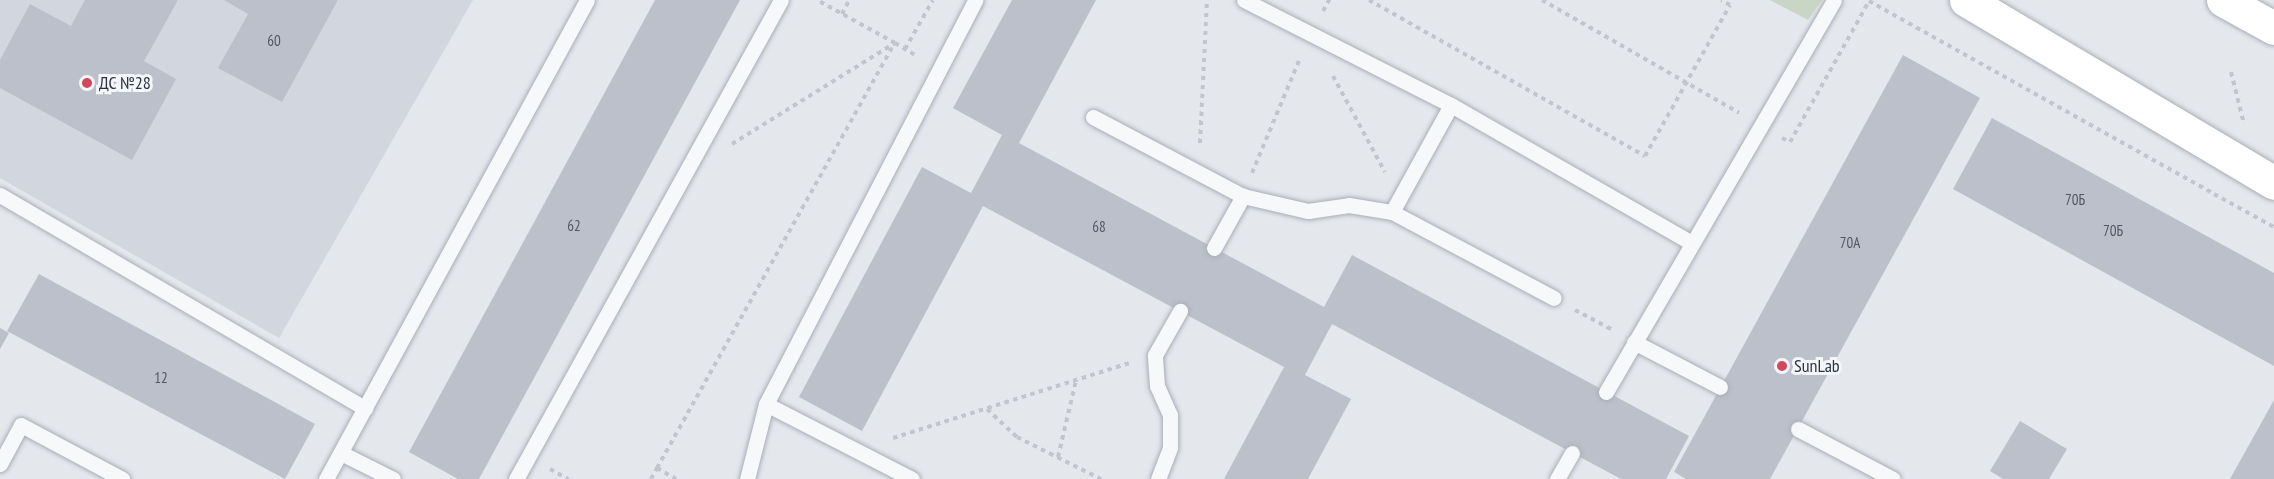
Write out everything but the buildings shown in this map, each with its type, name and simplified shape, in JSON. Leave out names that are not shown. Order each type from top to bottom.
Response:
[{"type":"street","points":[[1966,0],[2274,183]]},
{"type":"street","points":[[2223,0],[2274,28]]},
{"type":"lane","points":[[326,479],[587,0]]},
{"type":"lane","points":[[516,479],[781,0]]},
{"type":"lane","points":[[747,479],[766,404],[975,0]]},
{"type":"lane","points":[[1244,0],[1451,105],[1690,242]]},
{"type":"lane","points":[[1606,392],[1690,242],[1834,0]]},
{"type":"lane","points":[[1396,206],[1451,105]]},
{"type":"lane","points":[[1093,117],[1243,196],[1308,211],[1349,205],[1396,206],[1554,298]]},
{"type":"lane","points":[[0,195],[365,408]]},
{"type":"lane","points":[[1214,248],[1243,196]]},
{"type":"lane","points":[[1158,479],[1170,447],[1170,415],[1157,386],[1155,355],[1180,311]]},
{"type":"lane","points":[[1634,342],[1720,387]]},
{"type":"lane","points":[[766,404],[912,479]]},
{"type":"lane","points":[[0,464],[21,425],[122,479]]},
{"type":"lane","points":[[1798,429],[1893,479]]},
{"type":"lane","points":[[341,453],[393,479]]},
{"type":"lane","points":[[1557,479],[1572,453]]},
{"type":"path","points":[[817,0],[940,68]]},
{"type":"path","points":[[842,14],[849,0]]},
{"type":"path","points":[[905,49],[933,0]]},
{"type":"path","points":[[1198,172],[1207,0]]},
{"type":"path","points":[[1243,196],[1310,34],[1329,0]]},
{"type":"path","points":[[1369,0],[1645,156],[1730,5],[1721,0]]},
{"type":"path","points":[[1542,0],[1790,142],[1867,1],[2214,194]]},
{"type":"path","points":[[1310,34],[1396,206]]},
{"type":"path","points":[[684,174],[895,43]]},
{"type":"path","points":[[651,479],[895,43]]},
{"type":"path","points":[[1554,298],[1634,342]]},
{"type":"path","points":[[855,450],[1155,355]]},
{"type":"path","points":[[1058,457],[1076,380]]},
{"type":"path","points":[[986,409],[1017,437],[1101,479]]},
{"type":"path","points":[[657,468],[676,479]]},
{"type":"shaded area","points":[[0,0],[473,0],[279,338],[0,178]]},
{"type":"green space","points":[[1770,0],[1822,0],[1808,20]]},
{"type":"place","name":"ДС №28","points":[[87,83]]},
{"type":"place","name":"SunLab","points":[[1782,366]]}]
